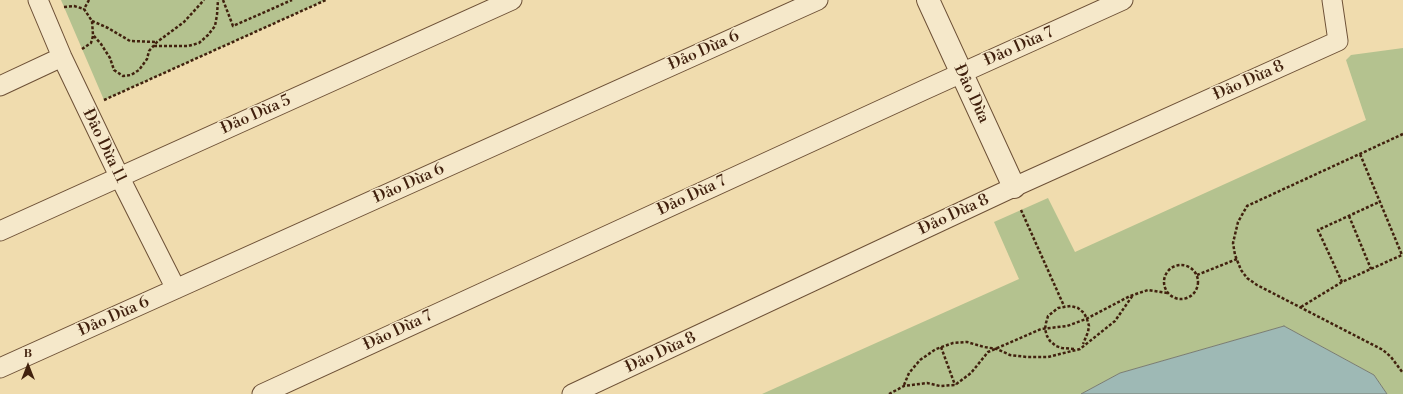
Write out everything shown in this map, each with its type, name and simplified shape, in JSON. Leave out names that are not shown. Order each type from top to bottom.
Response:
[{"type":"street","name":"Đảo Dừa 11","points":[[38,0],[62,57],[119,176],[176,289]]},
{"type":"street","name":"Đảo Dừa 5","points":[[0,231],[512,0]]},
{"type":"street","name":"Đảo Dừa 6","points":[[0,368],[818,0]]},
{"type":"street","name":"Đảo Dừa","points":[[928,0],[1014,187]]},
{"type":"street","name":"Đảo Dừa 7","points":[[262,394],[1123,0]]},
{"type":"street","name":"Đảo Dừa 8","points":[[572,394],[1014,187],[1338,42],[1332,0]]},
{"type":"street","points":[[0,86],[62,57]]},
{"type":"path","points":[[84,9],[88,0]]},
{"type":"path","points":[[93,35],[110,58],[114,70],[123,76],[131,75],[139,70],[147,59],[149,51],[157,42],[184,22],[204,0]]},
{"type":"path","points":[[154,46],[188,46],[199,44],[215,26],[218,0]]},
{"type":"path","points":[[223,0],[233,26],[292,0]]},
{"type":"path","points":[[104,100],[326,0]]},
{"type":"path","points":[[64,7],[74,6],[84,9],[92,21],[93,35],[91,43],[82,49]]},
{"type":"path","points":[[92,21],[108,28],[130,41],[157,42]]},
{"type":"path","points":[[1403,134],[1247,206],[1238,222],[1234,239],[1234,250],[1237,260],[1241,270],[1248,278],[1257,285],[1383,350],[1391,357],[1403,373]]},
{"type":"path","points":[[1300,307],[1342,282],[1402,255],[1360,154]]},
{"type":"path","points":[[1342,282],[1318,230],[1379,202]]},
{"type":"path","points":[[1021,210],[1064,306]]},
{"type":"path","points":[[1349,216],[1371,269]]},
{"type":"path","points":[[1197,275],[1237,260]]},
{"type":"path","points":[[889,394],[904,386],[927,383],[940,386],[955,385],[971,373],[988,352],[1041,329],[1067,326],[1087,318],[1133,295],[1148,290],[1167,293],[1176,299],[1182,300],[1192,296],[1198,286],[1197,275],[1194,270],[1189,266],[1178,265],[1167,271],[1163,282],[1167,293]]},
{"type":"path","points":[[904,386],[909,373],[920,360],[941,347],[953,343],[967,342],[997,349],[1010,355],[1027,357],[1048,357],[1080,349],[1115,321],[1133,295]]},
{"type":"path","points":[[1076,350],[1062,348],[1050,342],[1045,329],[1048,316],[1058,308],[1071,306],[1078,308],[1084,313],[1089,326],[1082,347]]},
{"type":"path","points":[[941,347],[955,385]]},
{"type":"green space","points":[[61,0],[326,0],[104,100]]},
{"type":"green space","points":[[1403,48],[1403,394],[1387,394],[1374,375],[1284,326],[1120,373],[1081,394],[762,394],[1019,279],[994,222],[1048,198],[1075,252],[1366,120],[1346,60],[1351,55]]},
{"type":"water","points":[[1284,326],[1374,375],[1387,394],[1081,394],[1120,373]]}]
